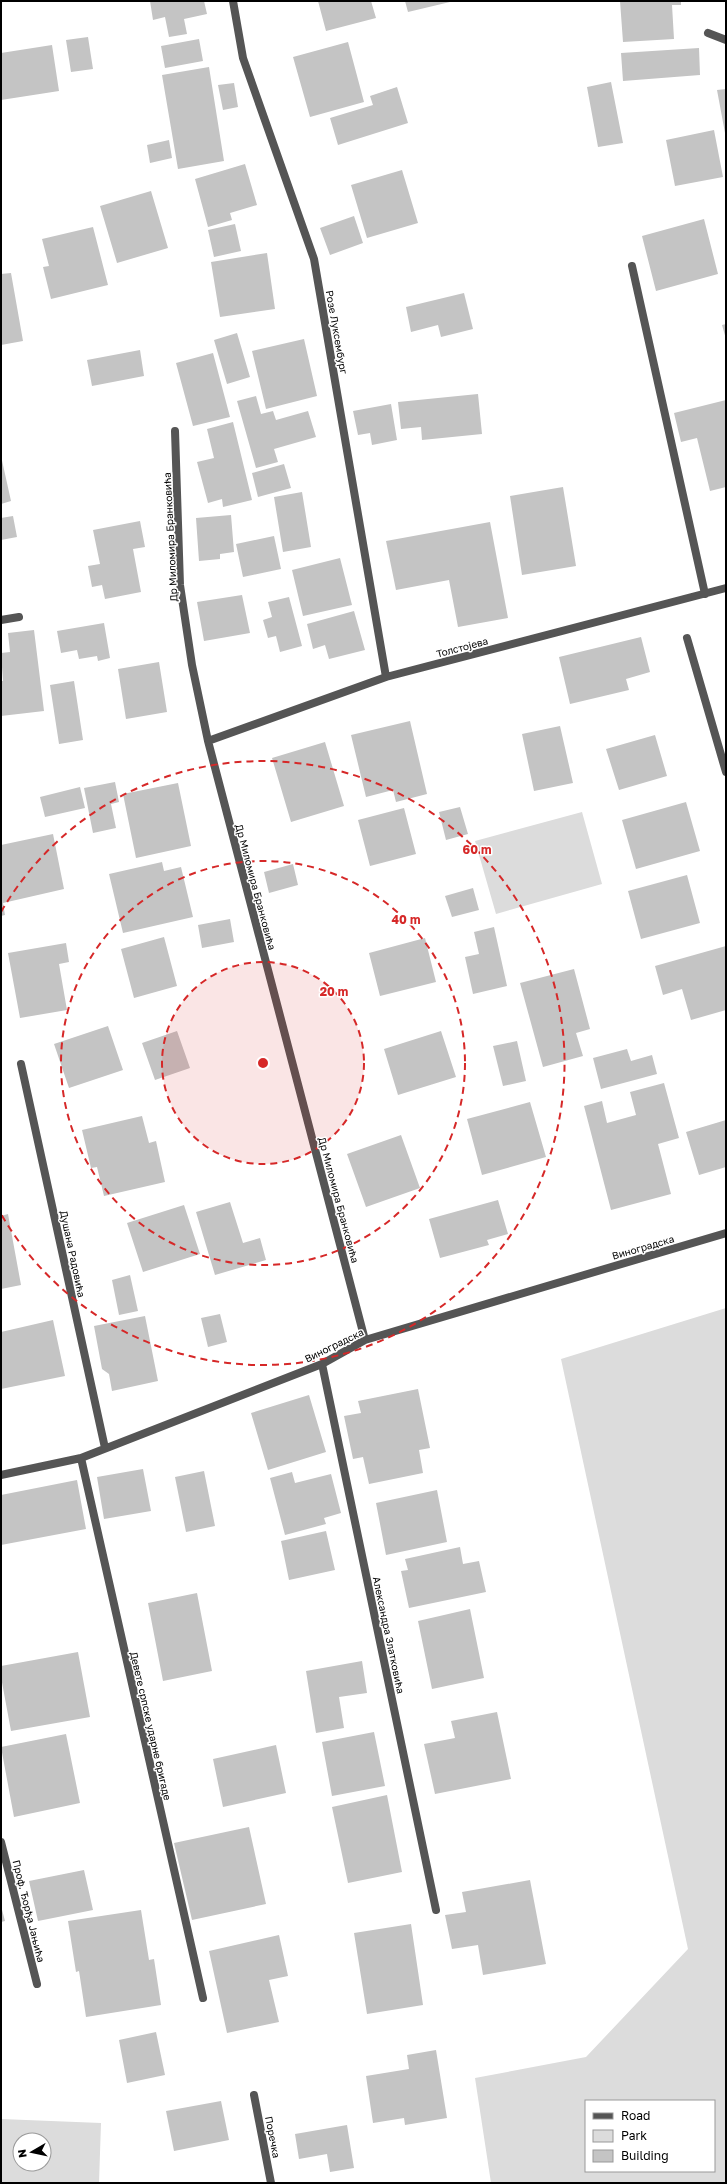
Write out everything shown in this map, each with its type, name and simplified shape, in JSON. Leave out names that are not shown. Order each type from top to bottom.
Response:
[{"type":"street","name":"Розе Луксембург","points":[[233,1],[243,58],[314,259],[386,677]]},
{"type":"street","points":[[708,33],[726,40]]},
{"type":"street","points":[[632,266],[706,594]]},
{"type":"street","name":"Др Миломира Бранковића","points":[[175,431],[180,585],[192,665],[208,741],[365,1340]]},
{"type":"street","name":"Толстојева","points":[[208,741],[386,677],[726,588]]},
{"type":"street","points":[[1,620],[19,617]]},
{"type":"street","points":[[688,638],[726,772]]},
{"type":"street","name":"Душана Радовића","points":[[21,1064],[105,1448]]},
{"type":"street","name":"Виноградска","points":[[1,1475],[80,1458],[322,1364],[365,1340],[726,1234]]},
{"type":"street","name":"Александра Златковића","points":[[322,1364],[436,1910]]},
{"type":"street","name":"Девете српске ударне бригаде","points":[[80,1458],[204,1998]]},
{"type":"street","name":"Проф. Ђорђа Јањића","points":[[1,1842],[37,1984]]},
{"type":"street","name":"Поречка","points":[[254,2095],[271,2183]]},
{"type":"green space","points":[[582,812],[602,884],[496,914],[475,841]]},
{"type":"green space","points":[[726,1308],[726,2183],[491,2183],[475,2078],[586,2057],[688,1949],[561,1359]]},
{"type":"green space","points":[[1,2119],[101,2123],[99,2183],[1,2183]]},
{"type":"building","points":[[150,1],[204,1],[207,14],[184,19],[187,34],[169,37],[165,17],[153,20]]},
{"type":"building","points":[[318,1],[371,1],[376,18],[326,31]]},
{"type":"building","points":[[405,1],[450,1],[450,2],[408,12]]},
{"type":"building","points":[[620,1],[681,1],[681,5],[672,5],[674,39],[623,42]]},
{"type":"building","points":[[88,37],[93,69],[71,72],[66,40]]},
{"type":"building","points":[[199,39],[203,61],[165,68],[161,46]]},
{"type":"building","points":[[348,42],[364,102],[310,117],[293,57]]},
{"type":"building","points":[[52,45],[59,91],[1,100],[1,53]]},
{"type":"building","points":[[699,48],[700,75],[623,81],[621,53]]},
{"type":"building","points":[[209,67],[224,161],[178,169],[162,75]]},
{"type":"building","points":[[611,82],[623,143],[598,147],[587,87]]},
{"type":"building","points":[[234,83],[238,107],[223,110],[218,85]]},
{"type":"building","points":[[397,87],[408,123],[338,145],[330,118],[373,105],[370,96]]},
{"type":"building","points":[[726,89],[726,133],[725,133],[717,90]]},
{"type":"building","points":[[714,130],[723,177],[675,186],[666,140]]},
{"type":"building","points":[[169,140],[172,158],[150,163],[147,145]]},
{"type":"building","points":[[245,164],[257,205],[230,213],[232,220],[208,227],[195,179]]},
{"type":"building","points":[[402,170],[418,223],[367,238],[351,185]]},
{"type":"building","points":[[151,191],[168,248],[117,263],[100,206]]},
{"type":"building","points":[[354,216],[363,243],[330,255],[320,228]]},
{"type":"building","points":[[704,219],[718,274],[656,291],[642,236]]},
{"type":"building","points":[[235,224],[241,251],[214,257],[208,230]]},
{"type":"building","points":[[93,227],[108,285],[51,299],[43,267],[49,266],[42,239]]},
{"type":"building","points":[[267,253],[275,309],[220,317],[211,262]]},
{"type":"building","points":[[11,273],[23,341],[1,345],[1,274]]},
{"type":"building","points":[[464,293],[473,329],[441,337],[438,325],[411,332],[406,307]]},
{"type":"building","points":[[726,324],[726,339],[722,325]]},
{"type":"building","points":[[237,333],[250,377],[227,384],[214,340]]},
{"type":"building","points":[[304,339],[317,396],[266,409],[252,351]]},
{"type":"building","points":[[140,350],[144,376],[92,386],[87,360]]},
{"type":"building","points":[[213,353],[230,417],[193,426],[176,363]]},
{"type":"building","points":[[478,394],[482,434],[422,440],[421,427],[401,429],[398,402]]},
{"type":"building","points":[[256,396],[261,414],[273,411],[276,420],[308,411],[316,437],[274,449],[278,462],[256,468],[237,401]]},
{"type":"building","points":[[726,400],[726,487],[710,491],[697,438],[681,442],[674,413]]},
{"type":"building","points":[[391,404],[397,440],[372,445],[370,433],[358,435],[353,411]]},
{"type":"building","points":[[233,422],[252,500],[223,507],[222,499],[208,503],[197,462],[214,458],[207,429]]},
{"type":"building","points":[[1,456],[11,501],[1,504]]},
{"type":"building","points":[[284,464],[291,488],[258,497],[252,473]]},
{"type":"building","points":[[563,487],[576,566],[522,575],[510,496]]},
{"type":"building","points":[[302,492],[311,547],[283,552],[274,497]]},
{"type":"building","points":[[231,515],[234,552],[220,554],[220,559],[199,561],[196,518]]},
{"type":"building","points":[[13,516],[17,537],[1,540],[1,518]]},
{"type":"building","points":[[140,521],[145,547],[133,549],[141,592],[105,599],[102,585],[92,587],[88,566],[100,564],[93,530]]},
{"type":"building","points":[[490,522],[508,618],[458,627],[449,580],[396,590],[386,541]]},
{"type":"building","points":[[274,536],[281,569],[243,577],[236,544]]},
{"type":"building","points":[[340,558],[352,605],[303,616],[292,570]]},
{"type":"building","points":[[242,595],[250,633],[204,641],[197,602]]},
{"type":"building","points":[[289,597],[302,646],[280,652],[276,636],[268,638],[263,620],[272,617],[268,602]]},
{"type":"building","points":[[354,611],[365,650],[329,659],[325,645],[313,649],[307,624]]},
{"type":"building","points":[[104,623],[110,658],[98,661],[97,656],[79,659],[77,650],[61,653],[57,631]]},
{"type":"building","points":[[34,630],[44,711],[1,716],[1,681],[3,681],[1,653],[10,652],[8,633]]},
{"type":"building","points":[[641,637],[650,672],[626,679],[629,690],[570,704],[559,657]]},
{"type":"building","points":[[159,662],[167,712],[126,719],[118,669]]},
{"type":"building","points":[[74,681],[83,740],[59,744],[50,685]]},
{"type":"building","points":[[410,721],[427,794],[396,802],[393,790],[366,797],[351,735]]},
{"type":"building","points":[[560,726],[573,783],[534,791],[522,734]]},
{"type":"building","points":[[655,735],[667,776],[619,790],[606,749]]},
{"type":"building","points":[[325,742],[344,806],[291,822],[272,758]]},
{"type":"building","points":[[115,782],[119,802],[111,804],[116,828],[93,833],[84,788]]},
{"type":"building","points":[[178,783],[191,846],[136,858],[123,794]]},
{"type":"building","points":[[80,787],[85,808],[45,817],[40,797]]},
{"type":"building","points":[[686,802],[700,851],[636,869],[622,820]]},
{"type":"building","points":[[460,807],[468,834],[446,840],[439,812]]},
{"type":"building","points":[[404,808],[416,854],[370,866],[358,820]]},
{"type":"building","points":[[53,834],[64,889],[3,903],[5,915],[1,916],[1,845]]},
{"type":"building","points":[[162,862],[164,871],[181,867],[193,917],[123,933],[109,874]]},
{"type":"building","points":[[293,864],[298,885],[269,893],[264,872]]},
{"type":"building","points":[[687,875],[700,923],[641,939],[628,891]]},
{"type":"building","points":[[473,888],[479,910],[452,917],[445,896]]},
{"type":"building","points":[[230,919],[234,942],[202,948],[198,925]]},
{"type":"building","points":[[494,927],[507,986],[473,994],[465,957],[479,954],[474,932]]},
{"type":"building","points":[[164,937],[177,986],[134,998],[121,949]]},
{"type":"building","points":[[425,938],[436,982],[380,996],[369,953]]},
{"type":"building","points":[[66,943],[69,962],[59,964],[67,1010],[20,1018],[8,953]]},
{"type":"building","points":[[726,946],[726,1010],[691,1020],[682,989],[663,995],[655,966]]},
{"type":"building","points":[[574,969],[590,1029],[576,1033],[583,1056],[543,1067],[520,983]]},
{"type":"building","points":[[108,1026],[123,1070],[69,1088],[54,1044]]},
{"type":"building","points":[[177,1031],[190,1068],[155,1080],[142,1043]]},
{"type":"building","points":[[441,1031],[456,1077],[398,1095],[384,1049]]},
{"type":"building","points":[[517,1041],[526,1081],[503,1086],[493,1046]]},
{"type":"building","points":[[627,1049],[631,1061],[652,1055],[657,1074],[601,1089],[593,1058]]},
{"type":"building","points":[[664,1083],[679,1138],[658,1144],[671,1194],[611,1210],[584,1106],[602,1101],[607,1123],[636,1115],[630,1092]]},
{"type":"building","points":[[530,1102],[546,1157],[482,1175],[467,1119]]},
{"type":"building","points":[[142,1116],[149,1143],[156,1141],[165,1182],[104,1196],[97,1167],[91,1168],[82,1130]]},
{"type":"building","points":[[726,1120],[726,1167],[699,1175],[686,1132]]},
{"type":"building","points":[[401,1135],[420,1188],[366,1207],[347,1154]]},
{"type":"building","points":[[498,1200],[508,1234],[487,1240],[489,1245],[440,1258],[429,1219]]},
{"type":"building","points":[[230,1202],[243,1243],[260,1238],[266,1260],[215,1275],[196,1212]]},
{"type":"building","points":[[184,1205],[200,1254],[143,1272],[127,1223]]},
{"type":"building","points":[[8,1214],[21,1285],[1,1289],[1,1216]]},
{"type":"building","points":[[130,1275],[138,1311],[119,1315],[112,1280]]},
{"type":"building","points":[[220,1314],[227,1342],[208,1347],[201,1318]]},
{"type":"building","points":[[145,1316],[158,1381],[112,1391],[109,1374],[102,1369],[94,1326]]},
{"type":"building","points":[[53,1320],[65,1376],[1,1389],[1,1332]]},
{"type":"building","points":[[418,1389],[430,1448],[419,1450],[423,1473],[369,1484],[363,1457],[353,1459],[344,1416],[361,1413],[358,1401]]},
{"type":"building","points":[[309,1395],[326,1452],[268,1470],[251,1413]]},
{"type":"building","points":[[143,1469],[151,1511],[104,1519],[97,1477]]},
{"type":"building","points":[[204,1471],[215,1526],[186,1532],[175,1477]]},
{"type":"building","points":[[292,1472],[295,1483],[331,1474],[341,1513],[324,1518],[326,1524],[285,1535],[270,1478]]},
{"type":"building","points":[[77,1480],[86,1529],[1,1545],[1,1495]]},
{"type":"building","points":[[437,1490],[447,1542],[386,1555],[376,1503]]},
{"type":"building","points":[[326,1531],[335,1570],[289,1580],[281,1541]]},
{"type":"building","points":[[460,1547],[463,1564],[479,1561],[486,1592],[409,1608],[401,1571],[408,1570],[405,1559]]},
{"type":"building","points":[[197,1593],[212,1671],[163,1681],[148,1603]]},
{"type":"building","points":[[470,1609],[484,1678],[432,1689],[418,1621]]},
{"type":"building","points":[[78,1652],[90,1717],[11,1731],[1,1677],[1,1666]]},
{"type":"building","points":[[362,1661],[367,1693],[339,1697],[344,1728],[316,1733],[306,1671]]},
{"type":"building","points":[[497,1712],[511,1779],[435,1794],[424,1744],[455,1738],[451,1721]]},
{"type":"building","points":[[374,1732],[385,1786],[332,1796],[322,1742]]},
{"type":"building","points":[[66,1734],[80,1803],[14,1817],[1,1747]]},
{"type":"building","points":[[276,1745],[286,1793],[223,1807],[213,1759]]},
{"type":"building","points":[[387,1795],[402,1872],[348,1883],[332,1807]]},
{"type":"building","points":[[249,1827],[266,1904],[192,1920],[174,1843]]},
{"type":"building","points":[[84,1870],[93,1910],[38,1921],[29,1881]]},
{"type":"building","points":[[530,1880],[546,1964],[483,1975],[478,1945],[452,1949],[445,1915],[466,1912],[462,1892]]},
{"type":"building","points":[[1,1906],[5,1921],[1,1922]]},
{"type":"building","points":[[141,1910],[149,1960],[154,1959],[161,2005],[86,2017],[79,1971],[76,1972],[68,1921]]},
{"type":"building","points":[[411,1924],[423,2005],[367,2014],[354,1933]]},
{"type":"building","points":[[279,1935],[288,1976],[269,1980],[279,2022],[227,2033],[209,1951]]},
{"type":"building","points":[[156,2032],[165,2075],[127,2083],[119,2040]]},
{"type":"building","points":[[436,2050],[447,2118],[405,2125],[404,2118],[373,2123],[366,2076],[409,2069],[407,2055]]},
{"type":"building","points":[[221,2101],[229,2140],[174,2151],[166,2111]]},
{"type":"building","points":[[347,2125],[354,2168],[330,2172],[327,2154],[299,2159],[295,2134]]}]
